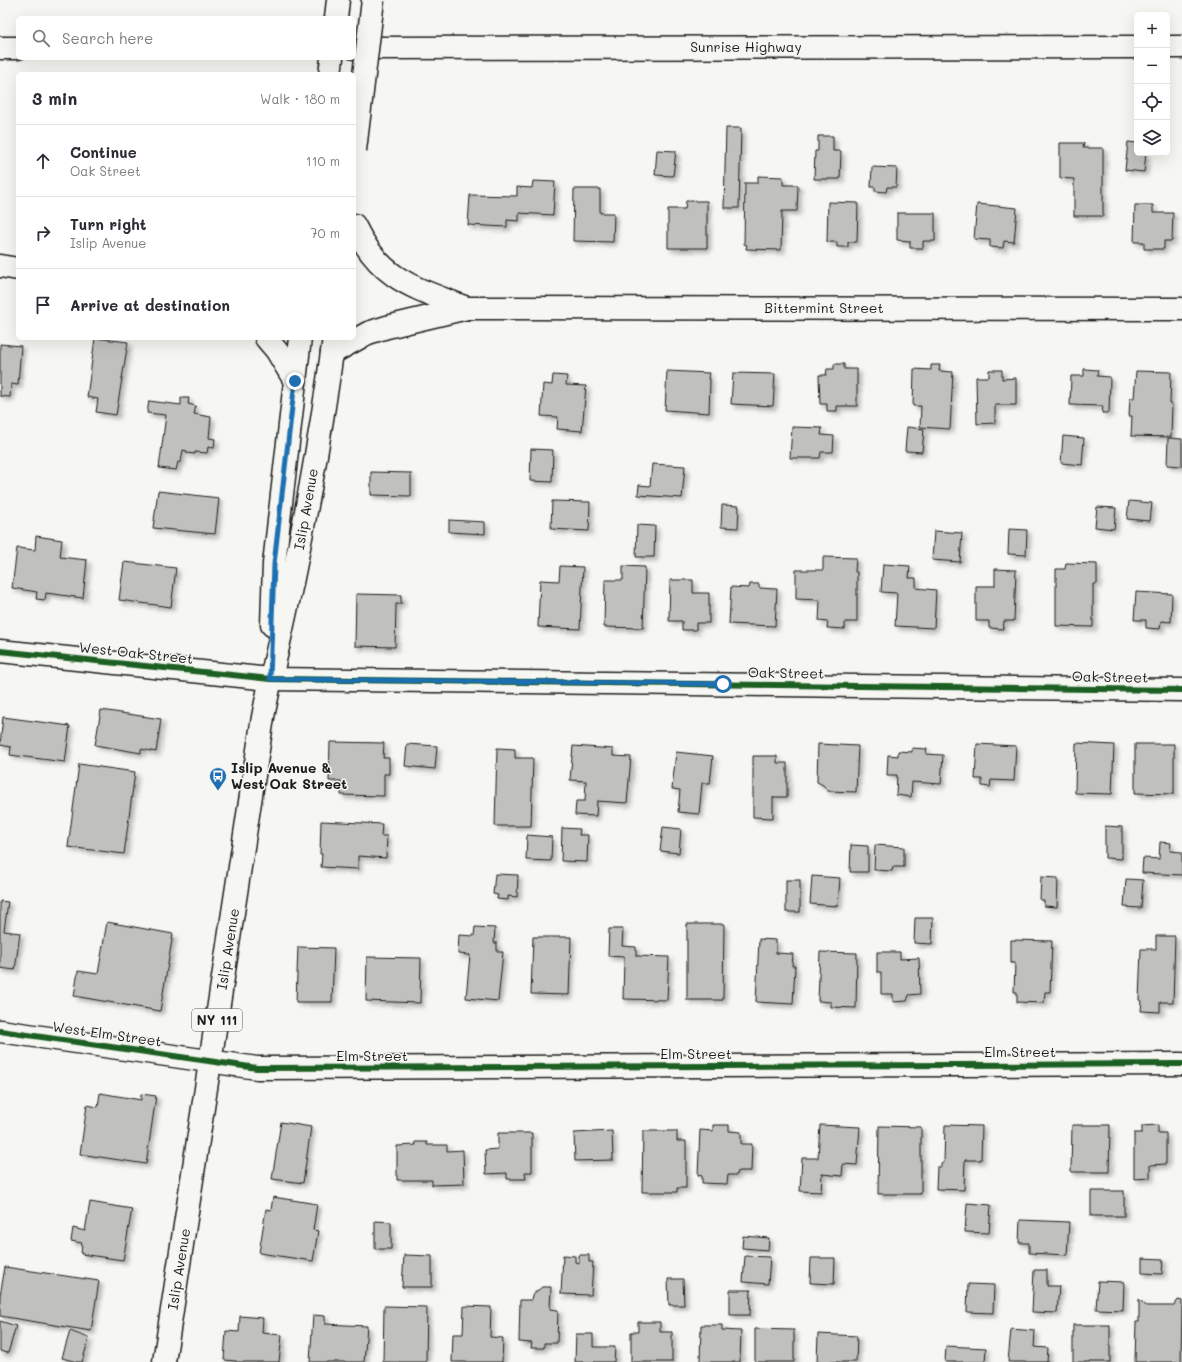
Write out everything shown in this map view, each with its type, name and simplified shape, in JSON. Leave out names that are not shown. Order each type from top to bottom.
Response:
[{"type":"street","points":[[336,16],[338,0]]},
{"type":"street","points":[[356,147],[373,0]]},
{"type":"street","name":"Sunrise Highway","points":[[356,48],[1134,47]]},
{"type":"street","points":[[1170,47],[1182,47]]},
{"type":"street","points":[[0,48],[16,48]]},
{"type":"street","points":[[330,72],[332,60]]},
{"type":"street","points":[[356,229],[362,242],[373,257],[395,277],[422,291],[467,308]]},
{"type":"street","points":[[0,266],[16,269]]},
{"type":"street","points":[[356,338],[387,327],[467,308]]},
{"type":"street","name":"Bittermint Street","points":[[467,308],[1182,309]]},
{"type":"street","points":[[268,340],[295,381]]},
{"type":"street","name":"Islip Avenue","points":[[270,679],[274,564],[300,340]]},
{"type":"street","points":[[333,345],[349,340]]},
{"type":"street","name":"Islip Avenue","points":[[164,1362],[263,717],[296,564],[333,345]]},
{"type":"street","name":"West Oak Street","points":[[0,651],[270,679]]},
{"type":"street","name":"Oak Street","points":[[270,679],[1182,690]]},
{"type":"street","name":"West Elm Street","points":[[0,1031],[211,1061]]},
{"type":"street","name":"Elm Street","points":[[211,1061],[257,1068],[1182,1064]]},
{"type":"building","points":[[726,128],[741,128],[739,208],[724,208]]},
{"type":"building","points":[[818,136],[833,136],[833,151],[841,151],[840,179],[814,179],[815,151],[818,151]]},
{"type":"building","points":[[1128,142],[1134,143],[1134,156],[1146,156],[1144,172],[1125,170]]},
{"type":"building","points":[[1060,143],[1084,143],[1083,148],[1103,148],[1103,216],[1074,216],[1074,179],[1060,178]]},
{"type":"building","points":[[657,150],[676,151],[673,176],[655,175]]},
{"type":"building","points":[[872,167],[897,168],[896,187],[887,187],[886,192],[875,191],[875,187],[871,187]]},
{"type":"building","points":[[758,176],[783,177],[783,185],[798,185],[797,211],[782,211],[781,250],[746,249],[747,245],[744,244],[745,183],[758,183]]},
{"type":"building","points":[[533,181],[555,182],[553,215],[519,213],[519,221],[507,220],[507,227],[468,225],[470,195],[517,196],[517,187],[532,188]]},
{"type":"building","points":[[574,189],[600,189],[600,213],[614,213],[613,242],[573,241]]},
{"type":"building","points":[[686,201],[707,201],[707,248],[668,248],[668,209],[685,209]]},
{"type":"building","points":[[828,202],[858,203],[857,242],[848,242],[848,247],[837,247],[837,242],[827,242]]},
{"type":"building","points":[[977,204],[1017,208],[1014,242],[1004,241],[1003,248],[990,247],[990,240],[974,239]]},
{"type":"building","points":[[1135,205],[1153,205],[1153,213],[1173,213],[1172,241],[1164,241],[1164,249],[1144,249],[1144,242],[1134,242]]},
{"type":"building","points":[[897,213],[935,213],[935,241],[923,241],[923,248],[910,248],[910,241],[897,240]]},
{"type":"building","points":[[95,340],[128,342],[116,415],[96,412],[98,399],[87,397]]},
{"type":"building","points":[[0,344],[21,346],[18,385],[11,384],[10,397],[0,396]]},
{"type":"building","points":[[834,364],[844,364],[844,369],[857,369],[857,406],[837,406],[837,411],[827,411],[827,404],[820,404],[819,375],[826,375],[827,369],[834,369]]},
{"type":"building","points":[[931,365],[940,365],[939,371],[953,372],[950,429],[920,427],[921,406],[913,406],[914,369],[931,370]]},
{"type":"building","points":[[1084,369],[1098,370],[1097,376],[1110,377],[1109,413],[1102,413],[1103,406],[1070,405],[1071,376],[1084,376]]},
{"type":"building","points":[[989,370],[1002,370],[1002,379],[1016,378],[1016,405],[995,405],[995,423],[977,424],[976,377],[989,377]]},
{"type":"building","points":[[667,371],[709,373],[709,413],[665,410]]},
{"type":"building","points":[[1136,371],[1171,372],[1171,437],[1131,436],[1132,416],[1129,416],[1130,398],[1134,398]]},
{"type":"building","points":[[733,373],[775,374],[773,406],[731,404]]},
{"type":"building","points":[[553,375],[567,376],[566,385],[586,386],[582,431],[557,429],[558,417],[541,416],[543,384],[552,385]]},
{"type":"building","points":[[181,398],[189,398],[188,404],[196,406],[194,414],[211,417],[209,438],[215,439],[214,448],[208,447],[207,453],[195,452],[195,454],[186,453],[187,451],[183,450],[181,462],[178,462],[176,470],[159,468],[166,415],[147,413],[149,401],[181,405]]},
{"type":"building","points":[[792,427],[822,428],[821,435],[834,436],[833,452],[821,452],[820,458],[790,458]]},
{"type":"building","points":[[907,427],[924,429],[922,452],[905,451]]},
{"type":"building","points":[[1063,436],[1084,438],[1082,465],[1061,463]]},
{"type":"building","points":[[1168,438],[1182,439],[1182,466],[1167,465]]},
{"type":"building","points":[[531,449],[553,450],[552,482],[530,481]]},
{"type":"building","points":[[652,464],[685,466],[682,498],[638,495],[639,485],[650,486]]},
{"type":"building","points":[[371,472],[411,473],[411,496],[371,495]]},
{"type":"building","points":[[158,491],[219,498],[215,534],[153,528]]},
{"type":"building","points":[[552,501],[590,502],[589,531],[551,529]]},
{"type":"building","points":[[1129,501],[1152,503],[1150,521],[1127,519]]},
{"type":"building","points":[[722,505],[739,506],[738,528],[721,527]]},
{"type":"building","points":[[1097,507],[1116,508],[1114,529],[1095,527]]},
{"type":"building","points":[[449,520],[485,522],[485,534],[449,532]]},
{"type":"building","points":[[637,525],[655,526],[654,557],[636,557]]},
{"type":"building","points":[[1009,529],[1027,530],[1026,555],[1008,554]]},
{"type":"building","points":[[934,531],[962,533],[960,562],[932,560]]},
{"type":"building","points":[[36,536],[62,540],[60,557],[87,560],[83,598],[46,593],[45,600],[36,599],[37,592],[12,588],[17,548],[35,550]]},
{"type":"building","points":[[823,557],[856,558],[855,572],[857,572],[857,622],[845,622],[845,629],[827,628],[828,622],[819,621],[820,600],[796,599],[796,570],[823,570]]},
{"type":"building","points":[[124,562],[176,568],[171,607],[119,600]]},
{"type":"building","points":[[1066,563],[1097,564],[1097,584],[1093,584],[1093,627],[1056,626],[1056,569],[1065,569]]},
{"type":"building","points":[[883,564],[910,566],[909,578],[916,578],[916,588],[936,590],[934,628],[895,626],[897,593],[881,592]]},
{"type":"building","points":[[560,566],[583,567],[580,629],[538,627],[540,580],[559,581]]},
{"type":"building","points":[[623,566],[645,567],[643,628],[604,627],[605,580],[623,580]]},
{"type":"building","points":[[995,569],[1016,570],[1014,621],[1004,621],[1003,629],[989,628],[989,621],[976,621],[976,586],[995,586]]},
{"type":"building","points":[[670,580],[693,580],[693,593],[709,593],[709,623],[696,623],[696,630],[682,630],[682,621],[669,621]]},
{"type":"building","points":[[750,584],[759,584],[759,588],[777,589],[775,626],[729,624],[731,587],[749,588]]},
{"type":"building","points":[[1136,592],[1172,594],[1171,622],[1161,621],[1160,629],[1146,628],[1146,620],[1134,620]]},
{"type":"building","points":[[356,594],[401,595],[401,604],[396,604],[395,647],[355,646]]},
{"type":"building","points":[[101,710],[161,719],[156,752],[141,749],[141,753],[95,745]]},
{"type":"building","points":[[3,717],[70,726],[65,762],[10,755],[11,747],[0,745]]},
{"type":"building","points":[[330,742],[384,743],[383,758],[389,758],[389,774],[384,774],[384,796],[341,795],[341,781],[329,781]]},
{"type":"building","points":[[1076,743],[1114,745],[1112,794],[1075,793]]},
{"type":"building","points":[[407,744],[437,746],[435,769],[405,766]]},
{"type":"building","points":[[818,744],[858,746],[856,792],[828,791],[823,785],[817,782]]},
{"type":"building","points":[[977,744],[1016,746],[1014,781],[991,780],[990,787],[982,786],[982,779],[975,779]]},
{"type":"building","points":[[1135,744],[1174,744],[1174,794],[1135,793]]},
{"type":"building","points":[[573,746],[613,749],[613,756],[631,757],[627,803],[597,801],[596,816],[575,815],[576,801],[585,801],[586,781],[570,780]]},
{"type":"building","points":[[497,748],[515,749],[515,758],[533,758],[531,826],[495,826]]},
{"type":"building","points":[[912,748],[927,749],[926,754],[943,755],[941,784],[912,782],[911,797],[896,795],[897,775],[887,775],[888,755],[898,756],[898,751],[912,752]]},
{"type":"building","points":[[676,752],[713,756],[710,783],[702,783],[699,814],[678,812],[680,790],[672,789]]},
{"type":"building","points":[[753,756],[777,756],[777,763],[787,763],[787,797],[773,797],[773,818],[753,817]]},
{"type":"building","points":[[79,764],[135,772],[124,854],[68,847]]},
{"type":"building","points":[[321,821],[382,824],[381,836],[387,836],[386,858],[358,856],[358,869],[321,867]]},
{"type":"building","points":[[1105,826],[1122,827],[1122,859],[1105,858]]},
{"type":"building","points":[[663,827],[681,829],[679,853],[660,851]]},
{"type":"building","points":[[562,828],[580,829],[579,835],[588,835],[587,862],[561,861]]},
{"type":"building","points":[[527,835],[552,837],[551,861],[526,860]]},
{"type":"building","points":[[1160,842],[1171,843],[1170,851],[1182,852],[1182,875],[1142,873],[1143,858],[1159,859]]},
{"type":"building","points":[[851,845],[868,846],[868,872],[850,872]]},
{"type":"building","points":[[875,845],[904,847],[904,867],[893,867],[892,871],[874,870]]},
{"type":"building","points":[[495,874],[518,875],[517,897],[508,896],[508,900],[497,899],[498,895],[493,894]]},
{"type":"building","points":[[812,876],[840,878],[838,906],[810,904]]},
{"type":"building","points":[[1041,877],[1058,878],[1057,907],[1044,906],[1044,900],[1040,900]]},
{"type":"building","points":[[1126,879],[1143,880],[1141,908],[1124,907]]},
{"type":"building","points":[[786,880],[800,880],[800,912],[786,912]]},
{"type":"building","points":[[0,901],[8,902],[4,931],[20,933],[15,970],[0,968]]},
{"type":"building","points":[[915,918],[933,918],[932,944],[914,943]]},
{"type":"building","points":[[107,922],[173,934],[160,1011],[74,996],[78,971],[98,974]]},
{"type":"building","points":[[687,924],[724,924],[723,1000],[687,1000]]},
{"type":"building","points":[[475,927],[495,928],[494,943],[497,943],[497,952],[503,952],[498,1001],[466,998],[470,955],[458,954],[459,935],[474,936]]},
{"type":"building","points":[[609,929],[623,929],[622,946],[636,947],[636,956],[669,957],[667,1000],[623,999],[624,957],[608,956]]},
{"type":"building","points":[[1156,936],[1175,936],[1173,1002],[1160,1002],[1160,1012],[1141,1011],[1142,1001],[1139,1000],[1141,949],[1156,949]]},
{"type":"building","points":[[533,937],[571,937],[569,995],[531,994]]},
{"type":"building","points":[[759,939],[776,940],[776,953],[793,954],[792,966],[795,966],[793,1004],[756,1002]]},
{"type":"building","points":[[1011,940],[1052,941],[1050,992],[1045,992],[1044,1003],[1017,1002],[1017,992],[1014,992],[1015,963],[1011,963]]},
{"type":"building","points":[[298,947],[334,948],[332,1002],[296,1002]]},
{"type":"building","points":[[820,952],[857,953],[856,1008],[831,1007],[831,1002],[818,1001]]},
{"type":"building","points":[[877,952],[900,952],[900,959],[919,958],[920,994],[909,995],[907,1001],[893,1002],[893,994],[881,994],[881,972],[877,972]]},
{"type":"building","points":[[367,957],[421,958],[420,1003],[366,1001]]},
{"type":"building","points":[[100,1093],[141,1100],[141,1094],[156,1096],[146,1164],[80,1154],[87,1105],[98,1107]]},
{"type":"building","points":[[281,1122],[311,1127],[303,1183],[272,1179]]},
{"type":"building","points":[[713,1125],[729,1125],[729,1131],[741,1132],[741,1144],[752,1144],[751,1171],[738,1171],[737,1175],[728,1175],[727,1184],[702,1183],[702,1176],[698,1175],[700,1130],[713,1131]]},
{"type":"building","points":[[820,1125],[860,1127],[857,1165],[843,1164],[842,1176],[822,1174],[821,1192],[800,1191],[802,1158],[818,1158]]},
{"type":"building","points":[[945,1125],[982,1126],[981,1160],[965,1160],[964,1190],[936,1189],[937,1167],[941,1167],[941,1163],[944,1163]]},
{"type":"building","points":[[1072,1125],[1110,1125],[1109,1172],[1071,1172]]},
{"type":"building","points":[[1158,1125],[1158,1133],[1166,1133],[1166,1164],[1150,1165],[1150,1178],[1134,1179],[1134,1133],[1142,1133],[1142,1126]]},
{"type":"building","points":[[879,1126],[921,1127],[921,1194],[878,1194]]},
{"type":"building","points":[[612,1131],[613,1160],[575,1161],[574,1133]]},
{"type":"building","points":[[643,1131],[677,1131],[677,1141],[686,1141],[686,1188],[677,1188],[677,1192],[642,1192]]},
{"type":"building","points":[[498,1133],[532,1133],[532,1172],[525,1172],[526,1179],[507,1179],[507,1173],[486,1174],[485,1150],[498,1149]]},
{"type":"building","points":[[415,1142],[427,1142],[427,1145],[447,1145],[447,1151],[463,1150],[464,1184],[432,1185],[432,1180],[397,1180],[397,1146],[416,1145]]},
{"type":"building","points":[[1091,1191],[1124,1191],[1124,1216],[1091,1216]]},
{"type":"building","points":[[273,1197],[317,1204],[313,1230],[318,1231],[313,1261],[259,1253],[266,1209],[271,1210]]},
{"type":"building","points":[[90,1202],[132,1209],[123,1260],[81,1254],[82,1243],[71,1241],[73,1228],[85,1231]]},
{"type":"building","points":[[967,1203],[991,1205],[989,1233],[965,1232]]},
{"type":"building","points":[[1020,1220],[1069,1222],[1067,1255],[1029,1253],[1029,1243],[1019,1243]]},
{"type":"building","points":[[375,1221],[391,1222],[391,1249],[375,1249]]},
{"type":"building","points":[[743,1236],[769,1238],[768,1250],[742,1248]]},
{"type":"building","points":[[404,1255],[432,1256],[432,1287],[402,1287]]},
{"type":"building","points":[[563,1255],[575,1256],[575,1262],[579,1263],[579,1255],[589,1255],[589,1262],[593,1262],[591,1295],[561,1294]]},
{"type":"building","points":[[745,1256],[770,1257],[768,1284],[743,1282]]},
{"type":"building","points":[[811,1258],[835,1258],[834,1284],[810,1283]]},
{"type":"building","points":[[1142,1258],[1163,1259],[1162,1274],[1142,1273]]},
{"type":"building","points":[[5,1267],[99,1281],[91,1331],[0,1316],[0,1296]]},
{"type":"building","points":[[1034,1270],[1047,1270],[1047,1286],[1059,1286],[1057,1313],[1032,1312]]},
{"type":"building","points":[[668,1279],[683,1279],[684,1305],[669,1305]]},
{"type":"building","points":[[1098,1281],[1124,1282],[1123,1310],[1096,1309]]},
{"type":"building","points":[[968,1284],[994,1285],[993,1313],[967,1312]]},
{"type":"building","points":[[542,1287],[551,1287],[550,1309],[558,1310],[557,1343],[544,1343],[544,1348],[531,1348],[532,1343],[519,1342],[520,1300],[531,1300],[532,1295]]},
{"type":"building","points":[[730,1290],[751,1290],[750,1315],[730,1315]]},
{"type":"building","points":[[1139,1299],[1146,1306],[1174,1306],[1178,1300],[1182,1301],[1181,1362],[1135,1362],[1136,1322],[1139,1322]]},
{"type":"building","points":[[384,1306],[427,1307],[426,1362],[383,1362]]},
{"type":"building","points":[[464,1306],[491,1307],[490,1337],[503,1338],[502,1362],[452,1362],[453,1334],[463,1334]]},
{"type":"building","points":[[313,1315],[325,1316],[325,1324],[367,1326],[364,1362],[310,1362]]},
{"type":"building","points":[[240,1316],[263,1318],[262,1333],[282,1335],[279,1362],[236,1362],[224,1360],[226,1331],[239,1332]]},
{"type":"building","points":[[0,1321],[16,1326],[8,1353],[0,1351]]},
{"type":"building","points":[[638,1322],[660,1322],[660,1332],[672,1332],[672,1362],[631,1362],[631,1332],[638,1332]]},
{"type":"building","points":[[701,1325],[722,1325],[722,1330],[741,1331],[740,1362],[700,1362]]},
{"type":"building","points":[[1073,1325],[1110,1325],[1110,1362],[1073,1362]]},
{"type":"building","points":[[755,1329],[794,1330],[794,1362],[755,1362]]},
{"type":"building","points":[[1011,1329],[1035,1331],[1034,1347],[1048,1348],[1047,1362],[1008,1362]]},
{"type":"building","points":[[70,1331],[89,1338],[82,1362],[62,1358]]},
{"type":"building","points":[[576,1334],[593,1334],[593,1347],[615,1347],[614,1362],[575,1362]]},
{"type":"building","points":[[818,1334],[857,1336],[856,1362],[817,1362]]},
{"type":"building","points":[[946,1346],[986,1348],[985,1362],[945,1362]]},
{"type":"cycle path","points":[[0,651],[270,679],[1182,690]]},
{"type":"cycle path","points":[[0,1031],[257,1068],[1182,1064]]},
{"type":"place","name":"Islip Avenue & West Oak Street","points":[[218,791]]},
{"type":"route","points":[[295,381],[274,564],[270,679],[723,684]]}]
